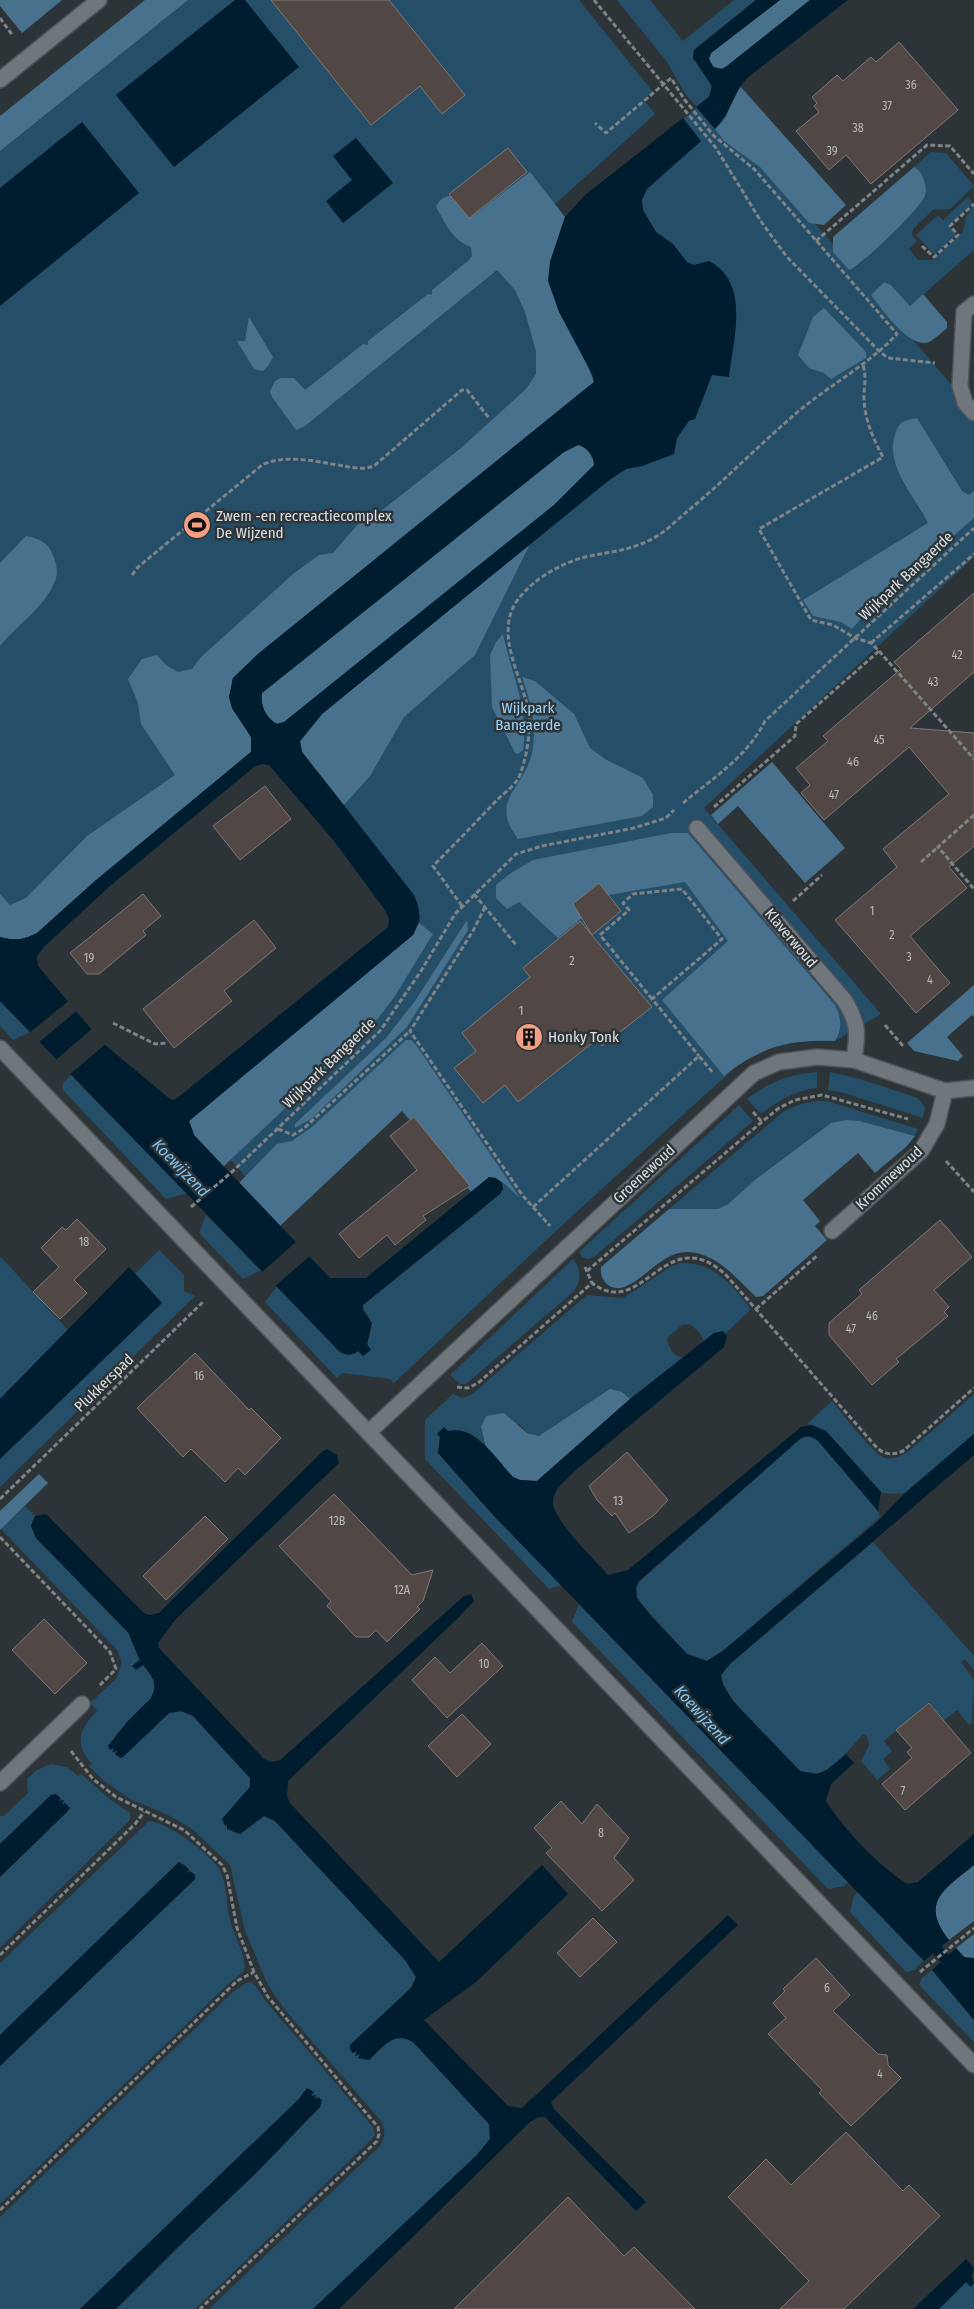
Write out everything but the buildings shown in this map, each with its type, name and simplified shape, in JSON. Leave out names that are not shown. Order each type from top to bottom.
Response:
[{"type":"street","points":[[0,80],[99,0]]},
{"type":"street","points":[[974,304],[964,312],[960,386],[965,403],[974,413]]},
{"type":"street","name":"Klaverwoud","points":[[697,828],[845,1001],[858,1029],[854,1060]]},
{"type":"street","points":[[0,1048],[974,2065]]},
{"type":"street","name":"Groenewoud","points":[[369,1432],[754,1073],[779,1062],[817,1057],[854,1060],[945,1090],[974,1088]]},
{"type":"street","name":"Krommewoud","points":[[832,1231],[921,1151],[931,1134],[945,1090]]},
{"type":"street","points":[[0,1783],[82,1704]]},
{"type":"path","points":[[594,0],[678,102],[732,172],[762,223],[787,257],[880,352],[888,358],[961,365]]},
{"type":"path","points":[[462,906],[434,866],[518,779],[528,742],[529,714],[512,658],[508,633],[511,611],[518,599],[528,588],[551,571],[583,558],[624,551],[658,535],[714,489],[820,393],[863,365],[880,352],[898,334],[755,170],[713,135],[684,99],[671,78],[664,86],[606,133],[595,123]]},
{"type":"path","points":[[816,241],[927,145],[950,146],[974,174]]},
{"type":"path","points":[[922,246],[934,257],[958,235],[950,226],[974,204]]},
{"type":"path","points":[[863,365],[867,379],[864,392],[868,424],[883,457],[759,529],[811,620],[833,624],[855,638],[871,643],[974,759]]},
{"type":"path","points":[[132,575],[138,567],[262,465],[271,460],[285,459],[331,464],[361,470],[374,466],[462,390],[467,390],[489,418]]},
{"type":"path","name":"Wijkpark Bangaerde","points":[[184,1212],[234,1170],[380,1031],[421,971],[455,914],[516,854],[542,846],[634,828],[666,818],[745,752],[756,738],[765,721],[974,528]]},
{"type":"path","points":[[871,643],[974,554]]},
{"type":"path","points":[[712,810],[795,736],[796,724],[879,651]]},
{"type":"path","points":[[922,862],[974,815]]},
{"type":"path","points":[[938,847],[974,889]]},
{"type":"path","points":[[774,918],[822,875]]},
{"type":"path","points":[[652,999],[722,939],[682,889],[633,894],[623,902],[629,910],[600,935],[652,999],[730,1094],[743,1101],[762,1122]]},
{"type":"path","points":[[474,894],[516,946]]},
{"type":"path","points":[[278,1129],[293,1135],[304,1130],[410,1031],[473,931],[485,907]]},
{"type":"path","points":[[879,1019],[911,1055],[917,1081]]},
{"type":"path","points":[[113,1023],[155,1044],[167,1043]]},
{"type":"path","points":[[410,1031],[523,1196],[568,1246]]},
{"type":"path","points":[[533,1207],[699,1056]]},
{"type":"path","points":[[587,1271],[779,1108],[795,1100],[822,1095],[931,1134],[974,1192]]},
{"type":"path","points":[[756,1309],[829,1245],[832,1231]]},
{"type":"path","points":[[438,1368],[454,1386],[461,1389],[468,1388],[478,1383],[592,1283],[599,1288],[615,1292],[630,1290],[672,1260],[693,1258],[716,1266],[878,1449],[885,1454],[903,1451],[974,1388]]},
{"type":"path","name":"Plukkerspad","points":[[0,1500],[223,1282]]},
{"type":"path","points":[[0,1537],[115,1659],[116,1669],[82,1704]]},
{"type":"path","points":[[54,1731],[93,1779],[116,1797],[184,1830],[222,1865],[227,1875],[237,1928],[254,1972],[268,1996],[378,2127],[377,2141],[200,2309]]},
{"type":"path","points":[[0,1955],[135,1824],[144,1812]]},
{"type":"path","points":[[917,1974],[974,1928]]},
{"type":"path","points":[[0,2210],[237,1981],[254,1972]]},
{"type":"green space","name":"Zwem -en recreactiecomplex De Wijzend","points":[[157,0],[579,0],[653,92],[643,99],[655,114],[524,232],[569,381],[217,669],[233,753],[19,932],[0,911],[0,127]]},
{"type":"green space","name":"Wijkpark Bangaerde","points":[[617,0],[650,0],[683,41],[734,0],[756,0],[694,50],[693,58],[705,72],[710,82],[711,87],[708,98],[853,268],[865,260],[917,169],[914,167],[931,152],[946,153],[974,186],[950,209],[933,210],[913,229],[912,236],[917,241],[909,249],[918,260],[933,260],[963,232],[966,217],[974,205],[974,250],[910,306],[891,285],[884,282],[873,293],[974,411],[974,557],[704,808],[881,1014],[835,1041],[810,1040],[786,1043],[741,1062],[558,1229],[394,1383],[390,1379],[342,1373],[337,1378],[265,1302],[277,1286],[339,1351],[367,1344],[371,1323],[363,1305],[486,1206],[399,1093],[269,1205],[194,1116],[420,923],[420,915],[345,804],[254,684],[615,388],[579,247],[668,133],[697,107],[686,95],[667,62]]},
{"type":"green space","points":[[968,197],[973,203],[949,226],[956,235],[935,255],[916,235],[938,215],[943,220]]},
{"type":"green space","points":[[0,1001],[30,1032],[13,1040],[0,1026]]},
{"type":"green space","points":[[817,1072],[817,1088],[801,1091],[787,1097],[761,1114],[747,1099],[763,1088],[780,1080]]},
{"type":"green space","points":[[830,1072],[860,1079],[918,1098],[925,1107],[923,1118],[844,1093],[828,1090]]},
{"type":"green space","points":[[71,1075],[187,1193],[166,1199],[62,1089],[63,1083]]},
{"type":"green space","points":[[815,1101],[827,1101],[918,1129],[915,1136],[860,1121],[831,1123],[756,1179],[728,1204],[718,1209],[669,1209],[784,1111]]},
{"type":"green space","points":[[739,1105],[753,1121],[594,1257],[588,1259],[582,1257],[579,1252]]},
{"type":"green space","points":[[206,1215],[261,1270],[243,1279],[199,1233]]},
{"type":"green space","points":[[159,1250],[184,1275],[184,1291],[195,1296],[0,1487],[0,1459],[162,1303],[135,1274]]},
{"type":"green space","points":[[0,1258],[68,1330],[0,1399]]},
{"type":"green space","points":[[573,1259],[578,1267],[579,1280],[573,1292],[466,1384],[460,1384],[450,1375]]},
{"type":"green space","points":[[680,1263],[692,1263],[712,1271],[729,1284],[751,1309],[725,1334],[723,1332],[714,1333],[704,1341],[699,1332],[690,1324],[682,1325],[667,1338],[672,1351],[683,1358],[630,1399],[622,1392],[539,1436],[527,1433],[519,1424],[481,1428],[486,1448],[470,1433],[464,1431],[437,1434],[440,1437],[438,1453],[494,1516],[562,1585],[549,1589],[425,1459],[425,1420],[453,1394],[462,1398],[471,1395],[587,1295],[623,1298],[672,1266]]},
{"type":"green space","points":[[974,1394],[974,1434],[905,1493],[892,1494],[881,1492],[812,1425],[807,1424],[832,1401],[873,1449],[885,1458],[895,1458],[910,1450]]},
{"type":"green space","points":[[806,1436],[818,1441],[853,1478],[871,1500],[880,1517],[724,1650],[707,1661],[687,1654],[639,1601],[635,1593],[639,1582],[800,1439]]},
{"type":"green space","points":[[25,1506],[35,1516],[32,1521],[36,1538],[128,1633],[140,1661],[132,1666],[143,1665],[153,1680],[154,1688],[151,1698],[115,1736],[114,1753],[148,1733],[169,1713],[181,1711],[193,1716],[250,1778],[250,1787],[222,1819],[240,1834],[264,1816],[275,1821],[405,1960],[416,1977],[411,1987],[395,2006],[350,2049],[353,2053],[357,2051],[356,2056],[360,2054],[369,2060],[390,2041],[401,2038],[407,2039],[414,2043],[489,2124],[490,2139],[476,2156],[313,2309],[209,2309],[380,2146],[384,2133],[383,2125],[285,2010],[268,1985],[245,1931],[230,1865],[191,1828],[168,1815],[130,1799],[103,1780],[89,1766],[92,1764],[82,1750],[81,1736],[86,1724],[97,1711],[90,1703],[116,1679],[122,1663],[117,1650],[1,1529]]},
{"type":"green space","points":[[873,1542],[974,1656],[974,1670],[965,1659],[961,1662],[974,1680],[972,1722],[969,1725],[957,1710],[944,1720],[929,1702],[884,1741],[892,1751],[883,1759],[890,1769],[877,1780],[861,1761],[869,1745],[867,1736],[863,1734],[836,1763],[819,1773],[810,1774],[800,1771],[742,1712],[732,1699],[721,1674],[731,1663]]},
{"type":"green space","points":[[579,1604],[849,1882],[844,1886],[828,1889],[572,1622]]},
{"type":"green space","points":[[51,1764],[67,1767],[78,1776],[81,1774],[111,1800],[130,1813],[130,1820],[0,1948],[0,1877],[70,1808],[58,1802],[60,1798],[56,1794],[51,1795],[0,1844],[0,1816],[4,1816],[28,1793],[27,1779],[37,1770]]},
{"type":"green space","points":[[149,1821],[157,1822],[188,1840],[208,1856],[220,1870],[223,1877],[230,1920],[243,1955],[244,1971],[227,1985],[0,2204],[0,2066],[196,1878],[187,1873],[189,1870],[184,1870],[186,1866],[179,1862],[0,2035],[0,1963]]},
{"type":"green space","points":[[858,1892],[924,1961],[914,1970],[906,1972],[850,1912],[854,1896]]},
{"type":"green space","points":[[932,1970],[974,2020],[974,2042],[919,1985],[922,1978]]},
{"type":"green space","points":[[251,1982],[373,2127],[375,2135],[372,2139],[195,2309],[116,2309],[254,2175],[320,2107],[304,2091],[299,2099],[80,2309],[0,2309],[0,2217],[233,1992],[246,1983]]},
{"type":"green space","points":[[966,2282],[971,2286],[974,2283],[974,2309],[939,2309]]},
{"type":"shaded area","points":[[0,0],[62,0],[22,33],[0,6]]},
{"type":"shaded area","points":[[145,0],[188,0],[0,151],[0,116]]},
{"type":"shaded area","points":[[780,0],[810,0],[727,66],[722,69],[711,66],[709,58],[711,53]]},
{"type":"shaded area","points":[[740,86],[846,205],[824,225],[809,223],[760,167],[724,141],[715,129],[724,120]]},
{"type":"shaded area","points":[[914,167],[920,172],[924,181],[926,190],[924,198],[888,237],[865,259],[849,270],[833,252],[833,237]]},
{"type":"shaded area","points":[[530,172],[565,217],[550,262],[594,382],[258,654],[233,678],[229,697],[232,708],[251,737],[251,752],[95,881],[37,933],[19,939],[0,937],[0,894],[10,905],[26,898],[87,836],[175,775],[141,724],[138,703],[128,679],[142,659],[157,655],[166,665],[178,672],[192,669],[201,657],[293,574],[319,555],[333,553],[359,523],[381,511],[461,448],[526,389],[536,374],[536,351],[525,312],[515,290],[497,270],[305,426],[296,430],[272,397],[270,391],[275,381],[281,378],[294,378],[305,390],[363,344],[368,345],[368,341],[428,294],[432,295],[432,290],[468,261],[472,256],[471,247],[454,236],[446,225],[436,207],[441,200],[453,195],[471,217]]},
{"type":"shaded area","points":[[884,282],[891,285],[910,306],[923,294],[947,322],[947,328],[929,342],[921,343],[913,340],[889,318],[871,295]]},
{"type":"shaded area","points":[[824,308],[866,352],[866,358],[831,379],[824,373],[809,368],[798,355],[813,317]]},
{"type":"shaded area","points":[[249,317],[273,357],[263,371],[254,369],[237,341],[245,341]]},
{"type":"shaded area","points":[[917,418],[962,491],[969,495],[974,491],[974,518],[870,608],[852,629],[841,622],[813,616],[803,600],[928,523],[902,480],[894,458],[893,447],[898,427],[905,421]]},
{"type":"shaded area","points":[[578,445],[590,452],[595,465],[554,505],[284,722],[277,724],[270,718],[263,707],[262,693],[564,452]]},
{"type":"shaded area","points":[[26,536],[38,539],[51,551],[56,564],[56,578],[45,599],[0,646],[0,563]]},
{"type":"shaded area","points":[[530,544],[475,655],[404,717],[370,776],[344,805],[302,752],[300,742],[322,714]]},
{"type":"shaded area","points":[[503,634],[519,692],[524,720],[523,750],[518,754],[515,753],[492,707],[490,655],[496,642]]},
{"type":"shaded area","points":[[522,677],[535,681],[574,714],[590,748],[605,759],[643,778],[653,795],[653,807],[642,816],[518,839],[506,814],[507,804],[528,766],[532,753],[534,733],[530,705]]},
{"type":"shaded area","points":[[772,762],[845,848],[805,883],[738,806],[718,824],[711,815]]},
{"type":"shaded area","points":[[671,833],[688,833],[835,1005],[840,1023],[838,1036],[835,1041],[803,1042],[776,1047],[750,1058],[724,1076],[662,1000],[728,941],[685,882],[609,895],[558,938],[519,902],[507,909],[496,898],[496,885],[511,873],[533,860]]},
{"type":"shaded area","points":[[467,920],[468,930],[407,1027],[311,1119],[295,1128],[295,1124],[386,1038],[415,1001]]},
{"type":"shaded area","points":[[419,923],[433,934],[393,999],[372,1026],[223,1167],[194,1135],[189,1121],[413,935]]},
{"type":"shaded area","points":[[974,985],[974,1017],[972,1015],[947,1037],[963,1056],[958,1061],[914,1051],[907,1043]]},
{"type":"shaded area","points":[[406,1040],[411,1040],[416,1045],[520,1198],[497,1179],[487,1181],[471,1192],[402,1111],[280,1226],[239,1183],[277,1144],[292,1141],[312,1127]]},
{"type":"shaded area","points":[[846,1120],[860,1121],[915,1136],[907,1146],[875,1173],[858,1153],[803,1200],[820,1221],[815,1226],[827,1240],[763,1296],[756,1297],[716,1261],[707,1256],[687,1252],[670,1256],[624,1287],[614,1288],[606,1284],[602,1276],[601,1267],[669,1209],[718,1209],[728,1204],[756,1179],[831,1123]]},
{"type":"shaded area","points":[[610,1389],[622,1392],[630,1399],[537,1481],[520,1480],[513,1477],[486,1448],[481,1427],[486,1416],[504,1413],[527,1433],[539,1436]]},
{"type":"shaded area","points":[[39,1474],[48,1483],[0,1530],[0,1511]]},
{"type":"shaded area","points":[[974,1865],[974,1921],[949,1940],[940,1927],[936,1916],[936,1906],[939,1897],[945,1889]]},
{"type":"shaded area","points":[[974,1934],[974,1958],[967,1959],[956,1948]]},
{"type":"water","points":[[235,0],[245,0],[299,67],[174,167],[116,95]]},
{"type":"water","points":[[756,0],[780,0],[711,53],[709,59],[714,68],[722,69],[727,66],[810,0],[848,0],[747,78],[715,129],[696,107],[709,97],[712,86],[693,58],[694,50]]},
{"type":"water","points":[[683,118],[701,141],[647,189],[642,200],[643,210],[656,232],[673,244],[687,262],[694,265],[709,261],[722,271],[730,283],[735,297],[736,329],[729,377],[712,375],[695,419],[689,421],[677,438],[674,454],[642,466],[626,469],[608,481],[322,714],[300,741],[302,752],[414,895],[419,911],[418,925],[413,935],[189,1121],[194,1135],[330,1278],[366,1278],[489,1177],[496,1178],[502,1183],[503,1189],[500,1194],[363,1305],[363,1310],[372,1323],[367,1344],[371,1350],[363,1356],[358,1351],[351,1355],[346,1355],[339,1351],[0,1001],[0,937],[19,939],[37,933],[95,881],[251,752],[251,737],[232,708],[229,697],[233,678],[258,654],[594,382],[593,376],[559,312],[548,281],[550,262],[565,217],[585,195]],"holes":[[[578,445],[589,453],[594,465],[554,505],[284,722],[277,724],[270,718],[263,707],[262,693],[564,452]],[[262,764],[269,765],[334,841],[385,910],[389,919],[388,927],[181,1095],[174,1100],[170,1099],[104,1044],[38,966],[37,956],[45,946],[110,886],[254,767]]]},
{"type":"water","points":[[82,122],[139,193],[0,306],[0,188]]},
{"type":"water","points":[[356,138],[393,183],[343,223],[326,201],[352,180],[333,156]]},
{"type":"water","points":[[129,1267],[162,1303],[0,1459],[0,1399]]},
{"type":"water","points":[[723,1331],[727,1336],[724,1347],[575,1471],[561,1485],[554,1497],[555,1509],[559,1519],[567,1529],[608,1575],[628,1570],[801,1427],[812,1425],[826,1431],[881,1492],[878,1511],[818,1441],[811,1437],[804,1437],[638,1582],[636,1587],[637,1598],[650,1615],[687,1654],[707,1661],[724,1650],[877,1522],[905,1493],[974,1434],[974,1455],[731,1663],[721,1675],[723,1685],[733,1701],[800,1771],[817,1774],[827,1770],[846,1754],[854,1763],[831,1784],[826,1801],[843,1825],[863,1847],[884,1867],[907,1884],[918,1882],[974,1834],[974,1865],[945,1889],[939,1897],[936,1906],[936,1916],[940,1927],[949,1940],[924,1961],[494,1516],[438,1453],[440,1437],[437,1434],[444,1427],[448,1431],[468,1433],[485,1445],[513,1477],[520,1480],[537,1481],[630,1399],[714,1333]]},
{"type":"water","points":[[327,1449],[337,1455],[339,1463],[176,1619],[158,1643],[159,1648],[264,1759],[271,1762],[280,1760],[464,1596],[471,1594],[474,1601],[459,1617],[288,1781],[287,1796],[290,1803],[439,1962],[542,1865],[568,1894],[476,1982],[424,2020],[508,2106],[522,2108],[728,1915],[738,1925],[551,2102],[554,2109],[646,2202],[636,2211],[545,2117],[539,2117],[530,2122],[339,2309],[313,2309],[476,2156],[490,2139],[489,2124],[414,2043],[407,2039],[401,2038],[390,2041],[369,2060],[358,2058],[360,2054],[355,2056],[357,2051],[353,2053],[350,2045],[412,1987],[416,1977],[405,1960],[275,1821],[264,1816],[240,1834],[227,1829],[227,1825],[225,1826],[222,1819],[250,1787],[250,1778],[193,1716],[181,1711],[169,1713],[123,1757],[120,1758],[115,1754],[117,1751],[112,1752],[114,1748],[110,1750],[108,1746],[127,1722],[151,1698],[154,1688],[153,1680],[143,1665],[136,1670],[132,1666],[140,1660],[128,1632],[36,1538],[31,1526],[35,1516],[46,1514],[144,1613],[150,1615],[159,1613]]},
{"type":"water","points":[[56,1794],[61,1799],[58,1801],[64,1800],[62,1805],[65,1803],[70,1808],[0,1877],[0,1844],[51,1795]]},
{"type":"water","points":[[179,1862],[189,1869],[187,1873],[190,1871],[195,1875],[195,1879],[0,2066],[0,2035]]},
{"type":"water","points":[[956,1948],[963,1957],[974,1958],[974,2020],[932,1970]]},
{"type":"water","points":[[307,2088],[314,2092],[311,2096],[316,2095],[315,2099],[318,2097],[322,2100],[320,2107],[254,2175],[116,2309],[80,2309],[299,2099]]},
{"type":"water","points":[[966,2259],[974,2268],[972,2277],[974,2283],[971,2287],[966,2282],[939,2309],[913,2309]]},
{"type":"pier","points":[[71,999],[79,1009],[38,1043],[28,1034]]},
{"type":"pier","points":[[94,1027],[107,1043],[69,1075],[56,1060]]},
{"type":"pier","points":[[297,1241],[311,1255],[274,1287],[261,1273]]},
{"type":"waterway","name":"Koewijzend","points":[[928,1940],[974,1990]]},
{"type":"place","name":"Zwem -en recreactiecomplex De Wijzend","points":[[197,525]]},
{"type":"place","name":"Honky Tonk","points":[[529,1037]]}]
